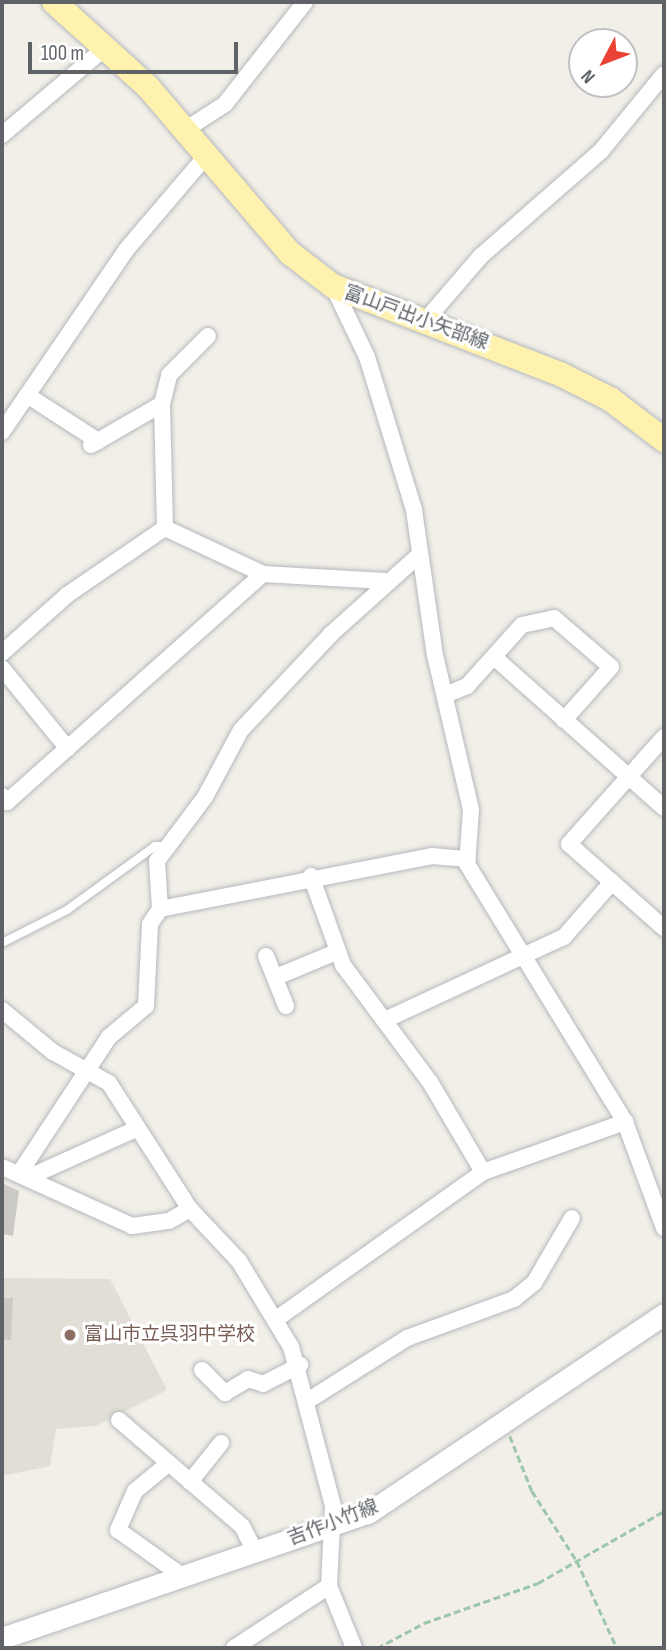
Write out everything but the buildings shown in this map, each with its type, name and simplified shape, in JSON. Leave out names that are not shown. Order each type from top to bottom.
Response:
[{"type":"main road","name":"富山戸出小矢部線","points":[[54,2],[106,47],[186,130],[290,253],[333,286],[562,374],[610,399],[664,440]]},
{"type":"main road","name":"吉作小竹線","points":[[2,1638],[332,1526],[409,1490],[664,1314]]},
{"type":"street","points":[[186,130],[225,104],[305,2]]},
{"type":"street","points":[[2,135],[106,47]]},
{"type":"street","points":[[425,321],[481,256],[601,151],[664,74]]},
{"type":"street","points":[[2,432],[126,250],[206,156]]},
{"type":"street","points":[[333,286],[388,416],[414,510],[419,555],[445,695],[471,810],[468,859],[518,953],[625,1122],[664,1228]]},
{"type":"street","points":[[165,527],[162,404],[169,375],[208,336]]},
{"type":"street","points":[[27,394],[94,443],[162,404]]},
{"type":"street","points":[[165,527],[262,573],[385,582]]},
{"type":"street","points":[[2,653],[67,595],[165,527]]},
{"type":"street","points":[[23,1176],[86,1068],[109,1037],[146,1006],[150,924],[160,909],[157,861],[205,797],[241,730],[385,582],[419,555]]},
{"type":"street","points":[[2,796],[7,802],[262,573]]},
{"type":"street","points":[[445,695],[467,687],[522,625],[554,618],[611,667],[564,720]]},
{"type":"street","points":[[494,657],[664,808]]},
{"type":"street","points":[[2,668],[68,749]]},
{"type":"street","points":[[664,737],[569,844],[664,928]]},
{"type":"street","points":[[160,909],[311,876],[432,856],[468,859]]},
{"type":"street","points":[[311,876],[336,952],[385,1020],[484,1172]]},
{"type":"street","points":[[385,1020],[518,953],[564,937],[612,882]]},
{"type":"street","points":[[276,977],[336,952]]},
{"type":"street","points":[[267,956],[286,1006]]},
{"type":"street","points":[[2,1010],[53,1052],[86,1068],[121,1099],[134,1130],[190,1209],[221,1235],[300,1365],[333,1506],[329,1586],[354,1648]]},
{"type":"street","points":[[275,1320],[484,1172],[625,1122]]},
{"type":"street","points":[[23,1176],[134,1130]]},
{"type":"street","points":[[2,1167],[132,1226],[169,1221],[190,1209]]},
{"type":"street","points":[[309,1400],[407,1338],[513,1299],[534,1283],[572,1218]]},
{"type":"street","points":[[202,1370],[225,1393],[248,1379],[263,1384],[300,1365]]},
{"type":"street","points":[[119,1420],[242,1527],[256,1553]]},
{"type":"street","points":[[190,1482],[221,1443]]},
{"type":"street","points":[[169,1464],[135,1491],[118,1530],[185,1578]]},
{"type":"street","points":[[234,1648],[329,1586]]},
{"type":"lane","points":[[2,943],[67,910],[155,846],[168,846]]},
{"type":"path","points":[[506,1425],[532,1491],[576,1561],[617,1648]]},
{"type":"path","points":[[377,1648],[576,1561],[664,1511]]},
{"type":"shaded area","name":"富山市立呉羽中学校","points":[[2,1278],[110,1279],[167,1390],[96,1426],[56,1429],[50,1466],[2,1476]]},
{"type":"place","name":"富山市立呉羽中学校","points":[[70,1335]]}]
